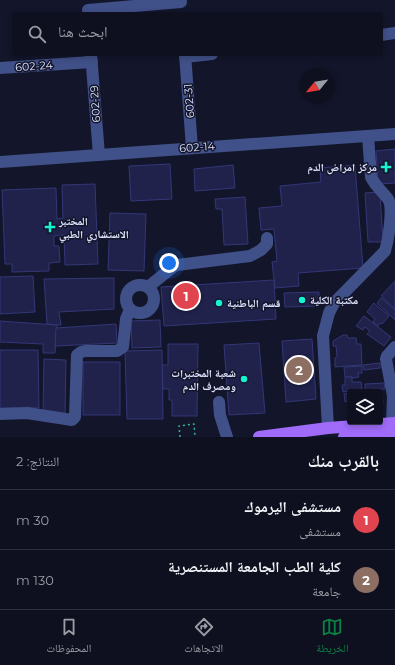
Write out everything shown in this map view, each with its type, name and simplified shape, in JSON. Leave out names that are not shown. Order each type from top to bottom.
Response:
[{"type":"main road","points":[[260,437],[328,428],[394,426]]},
{"type":"main road","points":[[344,437],[394,426]]},
{"type":"street","points":[[88,8],[181,1],[182,12]]},
{"type":"street","points":[[383,35],[395,33]]},
{"type":"street","name":"602-31","points":[[185,56],[192,148]]},
{"type":"street","name":"602-24","points":[[0,68],[92,58]]},
{"type":"street","name":"602-29","points":[[92,58],[99,155]]},
{"type":"street","name":"602-14","points":[[0,162],[395,134]]},
{"type":"street","points":[[328,428],[323,336],[324,326],[334,303],[385,251],[387,244],[391,206],[389,200],[374,184],[371,178],[368,136]]},
{"type":"street","points":[[148,287],[172,266],[250,256],[255,254],[267,244],[267,238]]},
{"type":"street","points":[[135,285],[144,285],[148,287],[154,294],[152,307],[139,313],[130,309],[126,300],[128,291],[135,285]]},
{"type":"street","points":[[0,414],[27,414],[72,420],[75,417],[78,355],[85,351],[117,351],[121,349],[123,347],[126,319],[130,309]]},
{"type":"street","points":[[394,426],[393,396],[386,358],[395,347]]},
{"type":"street","points":[[218,402],[220,415],[227,437]]},
{"type":"path","points":[[180,437],[179,426],[194,424],[195,437]]},
{"type":"building","name":"مركز امراض الدم","points":[[395,149],[395,183],[378,184],[376,151]]},
{"type":"building","points":[[170,164],[172,199],[131,201],[129,166]]},
{"type":"building","points":[[233,165],[235,188],[195,191],[194,169]]},
{"type":"building","points":[[355,165],[363,268],[298,273],[299,286],[275,288],[272,262],[277,261],[274,229],[261,230],[259,208],[282,206],[280,186],[321,182],[320,168]]},
{"type":"building","name":"المختبر الاستشاري الطبي","points":[[95,184],[98,264],[65,265],[64,235],[54,236],[54,246],[59,246],[60,262],[49,263],[49,271],[12,272],[12,264],[5,264],[2,190],[56,188],[57,219],[63,218],[62,185]]},
{"type":"building","points":[[380,192],[383,242],[368,242],[365,193]]},
{"type":"building","points":[[245,197],[248,244],[224,245],[222,209],[216,209],[215,199]]},
{"type":"building","points":[[110,213],[146,214],[144,271],[108,270]]},
{"type":"building","points":[[33,276],[35,312],[0,314],[0,277]]},
{"type":"building","points":[[114,278],[114,309],[59,312],[61,325],[47,324],[44,279]]},
{"type":"building","name":"قسم الباطنية","points":[[274,280],[276,319],[164,326],[161,287]]},
{"type":"building","points":[[395,281],[395,309],[381,296]]},
{"type":"building","name":"مكتبة الكلية","points":[[319,292],[319,306],[285,307],[284,293]]},
{"type":"building","points":[[381,298],[395,310],[395,320],[377,303]]},
{"type":"building","points":[[374,303],[389,316],[382,324],[380,323],[378,326],[373,322],[375,319],[367,312]]},
{"type":"building","points":[[364,316],[391,337],[384,346],[367,334],[370,331],[365,327],[363,330],[356,326]]},
{"type":"building","points":[[160,320],[161,347],[132,348],[131,321]]},
{"type":"building","points":[[0,321],[57,325],[55,353],[43,353],[43,344],[0,342]]},
{"type":"building","points":[[116,324],[117,343],[55,346],[56,328]]},
{"type":"building","points":[[343,335],[347,335],[348,338],[356,338],[357,344],[361,344],[362,365],[335,367],[335,358],[337,356],[336,346],[333,346],[333,341]]},
{"type":"building","points":[[312,339],[316,399],[286,402],[282,341]]},
{"type":"building","name":"شعبة المختبرات ومصرف الدم","points":[[259,343],[265,413],[229,415],[224,345]]},
{"type":"building","points":[[168,344],[198,344],[197,416],[172,416],[172,400],[169,400],[169,389],[163,389],[162,365],[168,365]]},
{"type":"building","points":[[0,350],[38,350],[39,408],[0,408]]},
{"type":"building","points":[[162,350],[163,419],[127,419],[125,351]]},
{"type":"building","points":[[44,359],[66,360],[65,415],[43,414]]},
{"type":"building","points":[[83,362],[120,362],[120,415],[83,415]]},
{"type":"building","points":[[380,363],[380,368],[364,370],[363,365]]},
{"type":"building","points":[[362,366],[362,373],[358,373],[359,377],[352,379],[352,377],[345,377],[344,367]]},
{"type":"building","points":[[345,377],[352,377],[352,382],[361,382],[362,389],[347,389],[347,391],[343,392],[342,385],[345,385]]},
{"type":"building","points":[[384,383],[385,389],[365,389],[365,384]]},
{"type":"building","points":[[344,394],[347,394],[347,401],[345,402]]},
{"type":"place","name":"مركز امراض الدم","points":[[386,167]]},
{"type":"place","name":"المختبر الاستشاري الطبي","points":[[50,227]]},
{"type":"place","name":"مستشفى اليرموك","points":[[186,296]]},
{"type":"place","name":"مكتبة الكلية","points":[[302,300]]},
{"type":"place","name":"قسم الباطنية","points":[[219,303]]},
{"type":"place","name":"كلية الطب الجامعة المستنصرية","points":[[299,370]]},
{"type":"place","name":"شعبة المختبرات ومصرف الدم","points":[[244,379]]}]
